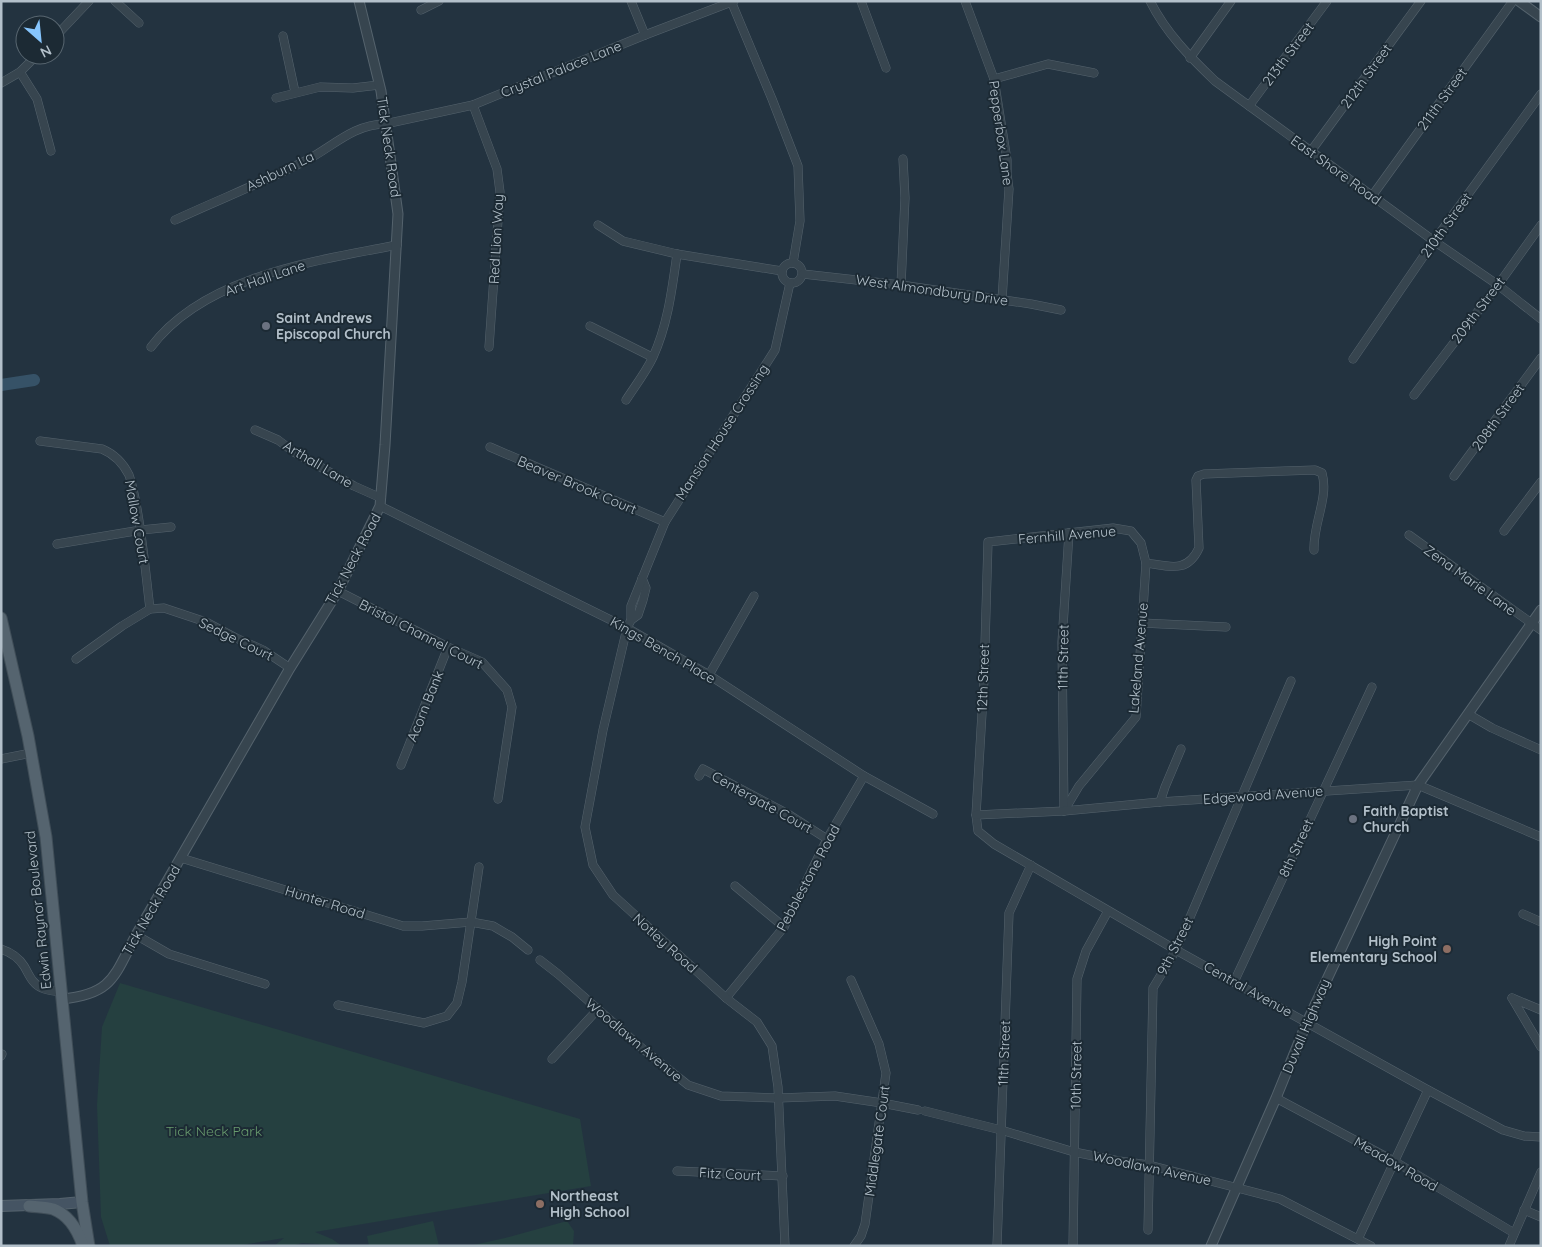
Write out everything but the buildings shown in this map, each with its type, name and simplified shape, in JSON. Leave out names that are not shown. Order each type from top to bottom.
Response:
[{"type":"main road","name":"Edwin Raynor Boulevard","points":[[1,618],[31,753],[46,837],[82,1202],[89,1246]]},
{"type":"main road","points":[[1,1206],[82,1202]]},
{"type":"main road","points":[[29,1206],[53,1209],[63,1215],[72,1225],[83,1246]]},
{"type":"street","points":[[65,26],[89,1]]},
{"type":"street","points":[[115,1],[139,23]]},
{"type":"street","name":"Tick Neck Road","points":[[62,995],[80,997],[89,994],[106,985],[113,977],[290,668],[338,591],[381,502],[398,214],[379,85],[359,1]]},
{"type":"street","points":[[421,10],[439,1]]},
{"type":"street","points":[[631,1],[645,34]]},
{"type":"street","points":[[861,1],[886,68]]},
{"type":"street","name":"Pepperbox Lane","points":[[965,1],[994,79],[1007,160],[1010,189],[1002,300]]},
{"type":"street","name":"East Shore Road","points":[[1150,1],[1173,37],[1190,58],[1215,81],[1498,285],[1541,319]]},
{"type":"street","points":[[1190,58],[1231,1]]},
{"type":"street","name":"213th Street","points":[[1248,106],[1327,1]]},
{"type":"street","name":"212th Street","points":[[1311,151],[1421,1]]},
{"type":"street","name":"211th Street","points":[[1372,196],[1513,1]]},
{"type":"street","points":[[1519,1],[1541,17]]},
{"type":"street","points":[[732,2],[798,166],[800,220],[793,263]]},
{"type":"street","name":"Crystal Palace Lane","points":[[385,124],[472,105],[645,34],[732,2]]},
{"type":"street","points":[[283,36],[296,92]]},
{"type":"street","points":[[994,79],[1048,64],[1094,72]]},
{"type":"street","points":[[1,83],[20,72],[27,65]]},
{"type":"street","points":[[20,72],[37,99],[51,151]]},
{"type":"street","points":[[276,98],[320,87],[353,88],[379,85]]},
{"type":"street","name":"210th Street","points":[[1353,359],[1434,240],[1541,94]]},
{"type":"street","name":"Red Lion Way","points":[[472,105],[496,169],[500,192],[489,348]]},
{"type":"street","name":"Ashburn La","points":[[175,220],[308,159],[349,134],[374,124],[385,124]]},
{"type":"street","points":[[901,285],[905,198],[903,159]]},
{"type":"street","points":[[598,225],[623,241],[677,254],[782,271]]},
{"type":"street","name":"209th Street","points":[[1414,395],[1541,225]]},
{"type":"street","name":"Art Hall Lane","points":[[151,347],[162,332],[191,308],[235,285],[306,263],[397,245]]},
{"type":"street","points":[[626,400],[652,357],[669,310],[677,254]]},
{"type":"street","points":[[796,263],[801,267],[803,274],[797,282],[790,282],[785,280],[782,271],[785,266],[796,263]]},
{"type":"street","name":"West Almondbury Drive","points":[[803,274],[901,285],[1061,310]]},
{"type":"street","name":"Mansion House Crossing","points":[[627,628],[631,620],[638,615],[646,588],[642,578],[664,522],[776,350],[790,282]]},
{"type":"street","points":[[590,326],[652,357]]},
{"type":"street","name":"208th Street","points":[[1454,476],[1541,358]]},
{"type":"street","name":"Arthall Lane","points":[[255,430],[278,440],[294,452],[381,502]]},
{"type":"street","name":"Mallow Court","points":[[40,441],[102,449],[111,453],[120,461],[130,479],[141,530],[150,609]]},
{"type":"street","name":"Beaver Brook Court","points":[[490,447],[664,522]]},
{"type":"street","points":[[1146,563],[1179,567],[1190,563],[1195,556],[1198,548],[1196,480],[1198,476],[1204,474],[1315,470],[1322,474],[1324,480],[1323,502],[1315,529],[1314,550]]},
{"type":"street","points":[[1504,530],[1541,482]]},
{"type":"street","name":"Kings Bench Place","points":[[381,502],[627,628],[709,675],[864,776],[933,814]]},
{"type":"street","points":[[57,544],[141,530],[172,527]]},
{"type":"street","name":"Fernhill Avenue","points":[[988,542],[1113,528],[1130,531],[1141,543]]},
{"type":"street","name":"11th Street","points":[[1064,811],[1062,642],[1069,533]]},
{"type":"street","name":"Zena Marie Lane","points":[[1408,535],[1541,630]]},
{"type":"street","name":"12th Street","points":[[976,814],[984,679],[988,542]]},
{"type":"street","name":"Lakeland Avenue","points":[[1064,811],[1079,786],[1136,717],[1146,563],[1141,543]]},
{"type":"street","name":"Bristol Channel Court","points":[[338,591],[448,647],[482,662],[507,690],[512,707],[498,799]]},
{"type":"street","points":[[709,675],[754,596]]},
{"type":"street","name":"Sedge Court","points":[[150,609],[164,608],[206,622],[263,650],[290,668]]},
{"type":"street","points":[[76,659],[122,626],[150,609]]},
{"type":"street","name":"Duvall Highway","points":[[1211,1246],[1307,1022],[1418,785],[1541,610]]},
{"type":"street","points":[[1142,622],[1226,627]]},
{"type":"street","name":"Notley Road","points":[[627,628],[603,730],[585,827],[593,865],[613,895],[726,998],[757,1022],[772,1046],[778,1087],[785,1246]]},
{"type":"street","name":"Acorn Bank","points":[[401,765],[448,647]]},
{"type":"street","name":"9th Street","points":[[1148,1230],[1153,988],[1176,950],[1290,681]]},
{"type":"street","name":"8th Street","points":[[1234,982],[1372,687]]},
{"type":"street","points":[[1468,714],[1492,728],[1541,750]]},
{"type":"street","points":[[1160,802],[1164,787],[1181,749]]},
{"type":"street","points":[[1,759],[31,753]]},
{"type":"street","name":"Centergate Court","points":[[699,776],[703,769],[788,814],[827,839]]},
{"type":"street","name":"Pebblestone Road","points":[[726,998],[784,927],[827,839],[864,776]]},
{"type":"street","name":"Edgewood Avenue","points":[[976,814],[1064,811],[1241,796],[1418,785],[1541,837]]},
{"type":"street","name":"Central Avenue","points":[[976,814],[978,831],[994,844],[1176,950],[1502,1130],[1524,1136],[1541,1137]]},
{"type":"street","name":"Hunter Road","points":[[181,858],[403,926],[471,922]]},
{"type":"street","name":"11th Street","points":[[997,1246],[1009,913],[1031,866]]},
{"type":"street","points":[[338,1005],[424,1023],[447,1016],[458,1002],[479,867]]},
{"type":"street","points":[[735,886],[784,927]]},
{"type":"street","name":"10th Street","points":[[1074,1246],[1077,979],[1086,951],[1108,911]]},
{"type":"street","points":[[1523,914],[1541,922]]},
{"type":"street","points":[[471,922],[493,926],[512,937],[528,950]]},
{"type":"street","points":[[136,935],[169,954],[265,984]]},
{"type":"street","points":[[1,949],[18,959],[24,965],[31,979],[41,988],[62,995]]},
{"type":"street","name":"Woodlawn Avenue","points":[[540,960],[643,1049],[688,1085],[721,1096],[778,1098],[835,1096],[922,1110],[1001,1130],[1074,1152],[1149,1165],[1280,1199],[1371,1246]]},
{"type":"street","name":"Middlegate Court","points":[[851,980],[879,1044],[886,1073],[866,1224],[854,1246]]},
{"type":"street","points":[[1541,1010],[1512,998],[1541,1046]]},
{"type":"street","points":[[552,1059],[598,1010]]},
{"type":"street","points":[[1358,1239],[1428,1090]]},
{"type":"street","name":"Meadow Road","points":[[1276,1098],[1394,1161],[1514,1233]]},
{"type":"street","name":"Fitz Court","points":[[677,1171],[783,1176]]},
{"type":"street","points":[[1509,1246],[1541,1172]]},
{"type":"street","points":[[1524,1210],[1541,1217]]},
{"type":"green space","name":"Tick Neck Park","points":[[120,983],[580,1119],[591,1186],[315,1232],[332,1239],[342,1246],[302,1243],[292,1246],[274,1246],[284,1238],[236,1246],[110,1246],[101,1217],[97,1105],[102,1027]]},
{"type":"green space","points":[[433,1221],[439,1246],[369,1246],[367,1236]]},
{"type":"green space","points":[[567,1221],[574,1231],[573,1246],[469,1246],[505,1238]]},
{"type":"waterway","points":[[1,385],[34,380]]},
{"type":"place","name":"Saint Andrews Episcopal Church","points":[[266,326]]},
{"type":"place","name":"Faith Baptist Church","points":[[1353,819]]},
{"type":"place","name":"High Point Elementary School","points":[[1447,949]]},
{"type":"place","name":"Northeast High School","points":[[540,1204]]}]
